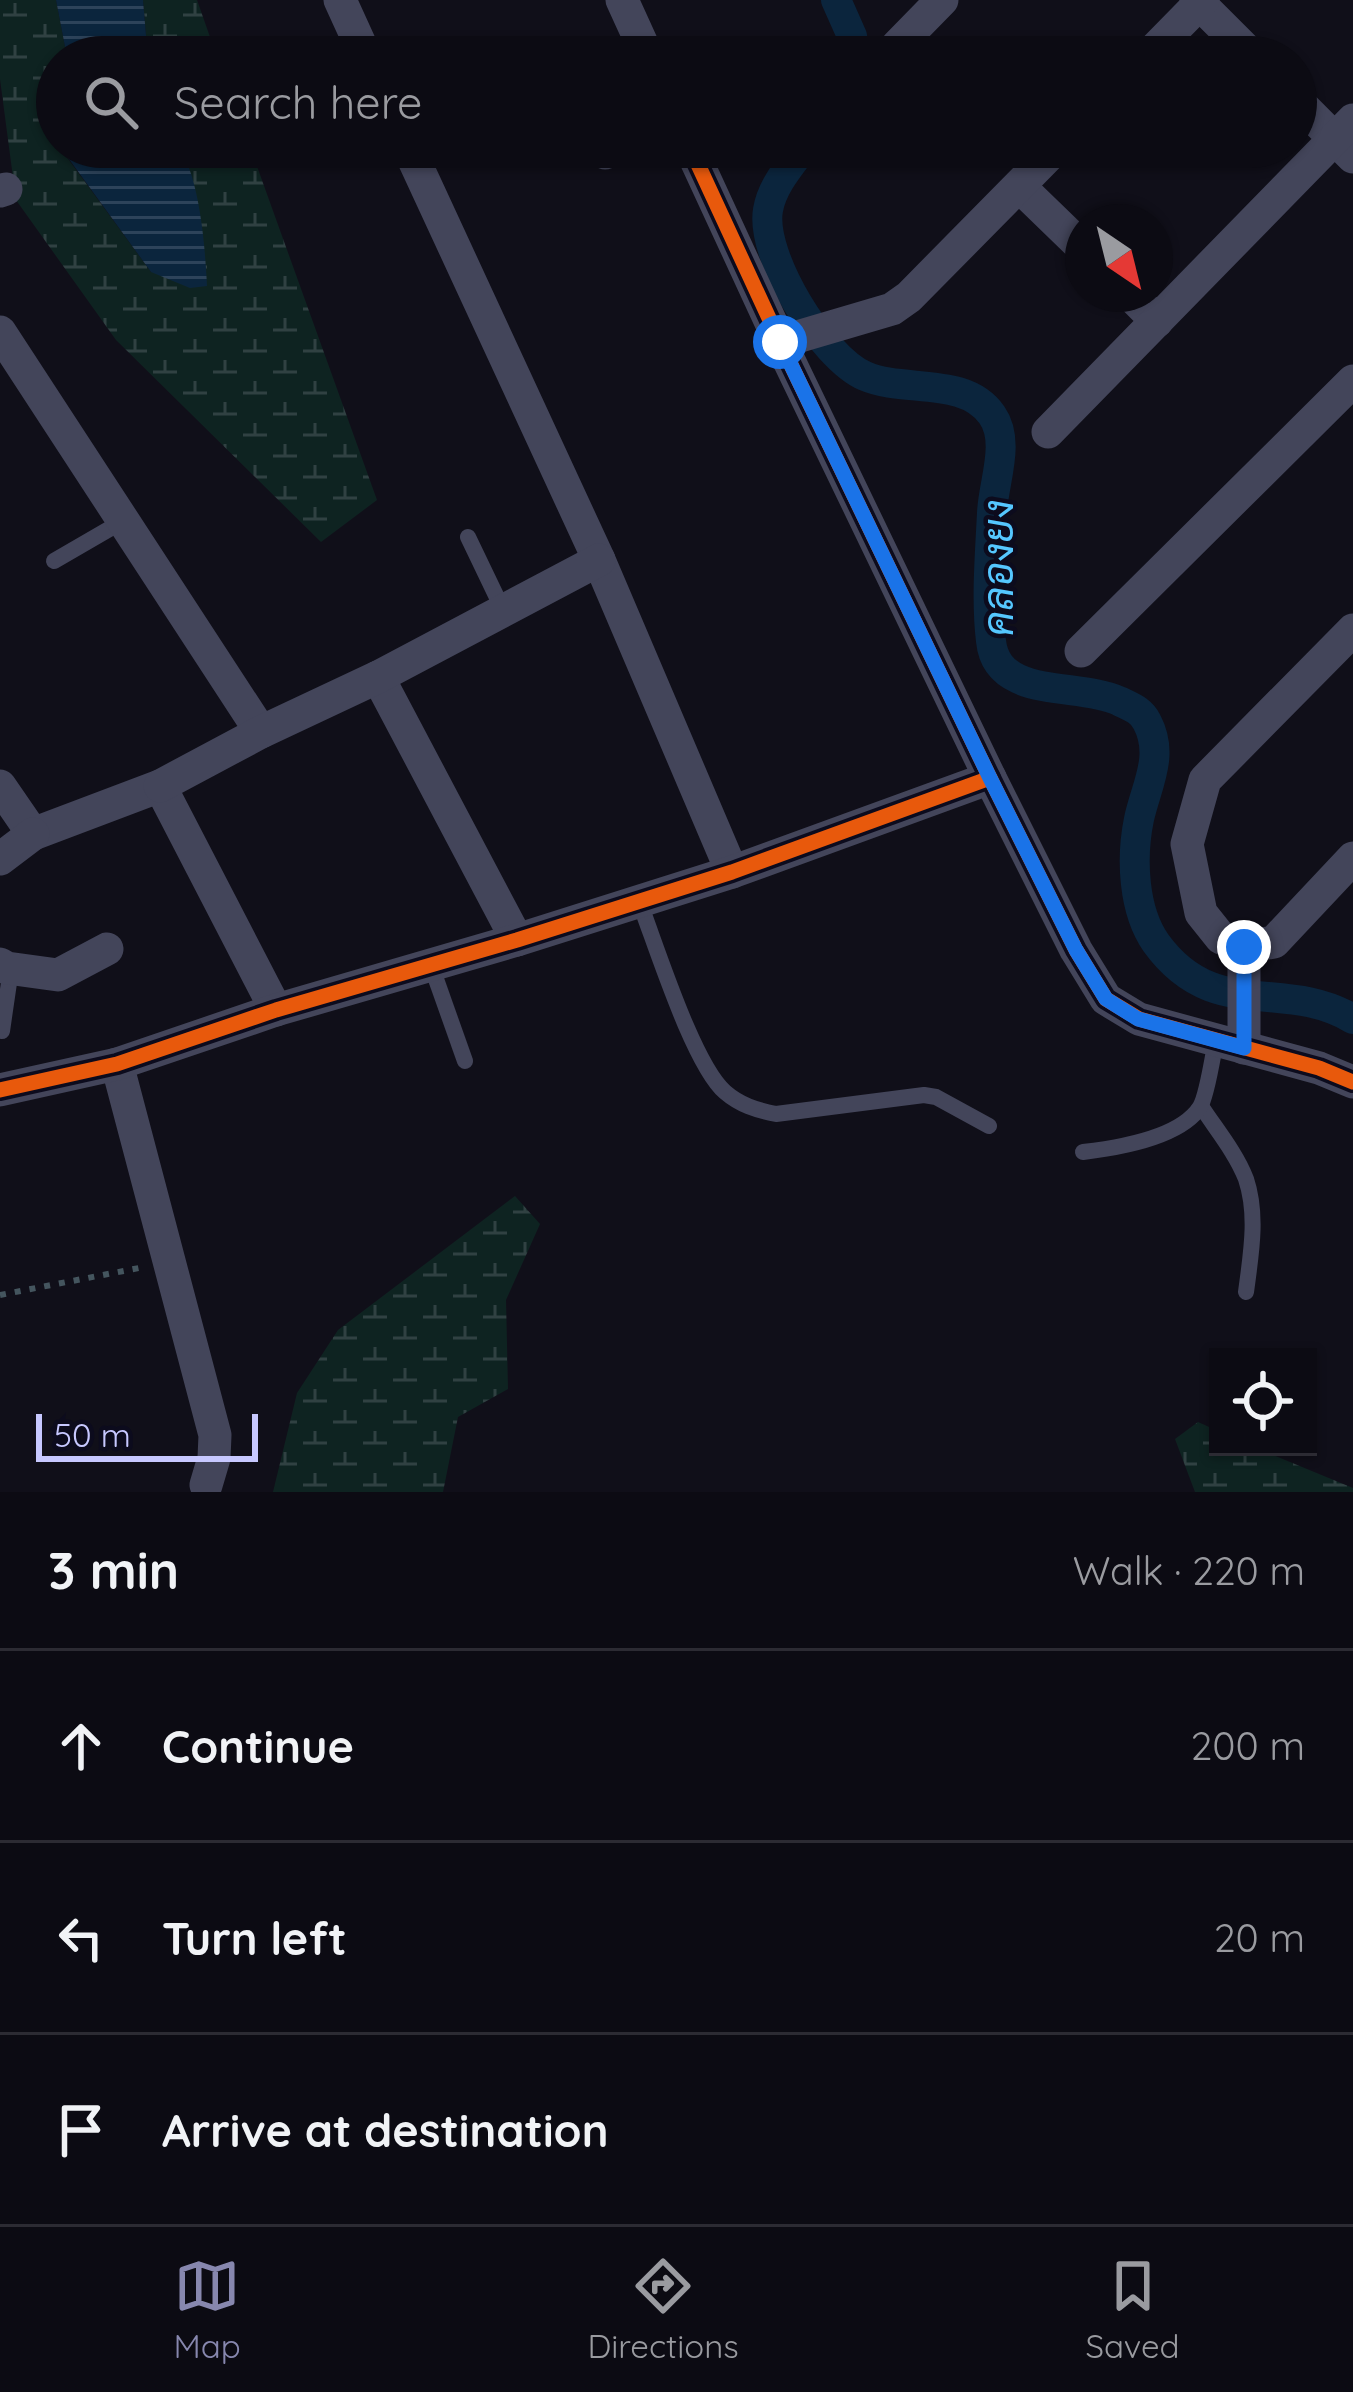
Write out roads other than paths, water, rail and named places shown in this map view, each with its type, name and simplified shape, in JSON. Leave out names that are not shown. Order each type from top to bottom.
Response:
[{"type":"street","points":[[340,0],[356,36]]},
{"type":"street","points":[[622,0],[638,36]]},
{"type":"street","points":[[907,36],[942,0]]},
{"type":"street","points":[[1167,36],[1200,1],[1233,36]]},
{"type":"street","points":[[1317,116],[1347,138],[1317,167]]},
{"type":"street","points":[[418,168],[599,560],[732,872]]},
{"type":"street","points":[[701,168],[787,339],[990,778],[1076,950],[1106,999],[1138,1019],[1319,1068],[1353,1082]]},
{"type":"street","points":[[787,339],[892,309],[910,297],[1037,168]]},
{"type":"street","points":[[1048,432],[1316,168]]},
{"type":"street","points":[[1019,186],[1065,231]]},
{"type":"street","points":[[1148,312],[1157,321]]},
{"type":"street","points":[[3,344],[261,732]]},
{"type":"street","points":[[1081,651],[1353,381]]},
{"type":"street","points":[[0,859],[32,835],[160,786],[599,560]]},
{"type":"street","points":[[1353,630],[1205,780],[1187,844],[1201,913],[1221,938],[1244,947],[1274,942],[1353,858]]},
{"type":"street","points":[[378,676],[517,940]]},
{"type":"street","points":[[0,1090],[117,1064],[276,1010],[517,940],[732,872],[990,778]]},
{"type":"street","points":[[0,786],[32,835]]},
{"type":"street","points":[[160,786],[276,1010]]},
{"type":"street","points":[[1230,1044],[1244,996],[1244,947]]},
{"type":"street","points":[[5,966],[58,975],[107,949]]},
{"type":"street","points":[[117,1064],[215,1435],[206,1485]]},
{"type":"lane","points":[[54,561],[123,521]]},
{"type":"lane","points":[[468,537],[503,610]]},
{"type":"lane","points":[[639,901],[700,1057],[722,1090],[752,1110],[776,1114],[924,1096],[936,1097],[988,1126]]},
{"type":"lane","points":[[431,965],[465,1061]]},
{"type":"lane","points":[[2,1031],[5,966]]},
{"type":"lane","points":[[1083,1152],[1159,1136],[1185,1121],[1201,1106],[1230,1044]]},
{"type":"lane","points":[[1201,1106],[1245,1176],[1252,1204],[1246,1292]]},
{"type":"water","points":[[56,0],[143,0],[146,36],[63,36]]},
{"type":"water","points":[[75,168],[188,168],[197,195],[207,286],[190,288],[151,272]]},
{"type":"waterway","name":"คลองยง","points":[[836,0],[852,36]]},
{"type":"waterway","name":"คลองยง","points":[[789,168],[773,193],[768,230],[784,278],[813,327],[831,349],[865,376],[966,395],[980,403],[997,426],[1001,450],[992,513],[989,593],[991,641],[997,660],[1023,681],[1102,695],[1139,712],[1147,722],[1154,759],[1139,819],[1135,867],[1138,900],[1156,943],[1178,968],[1201,983],[1327,1007],[1353,1019]]}]
